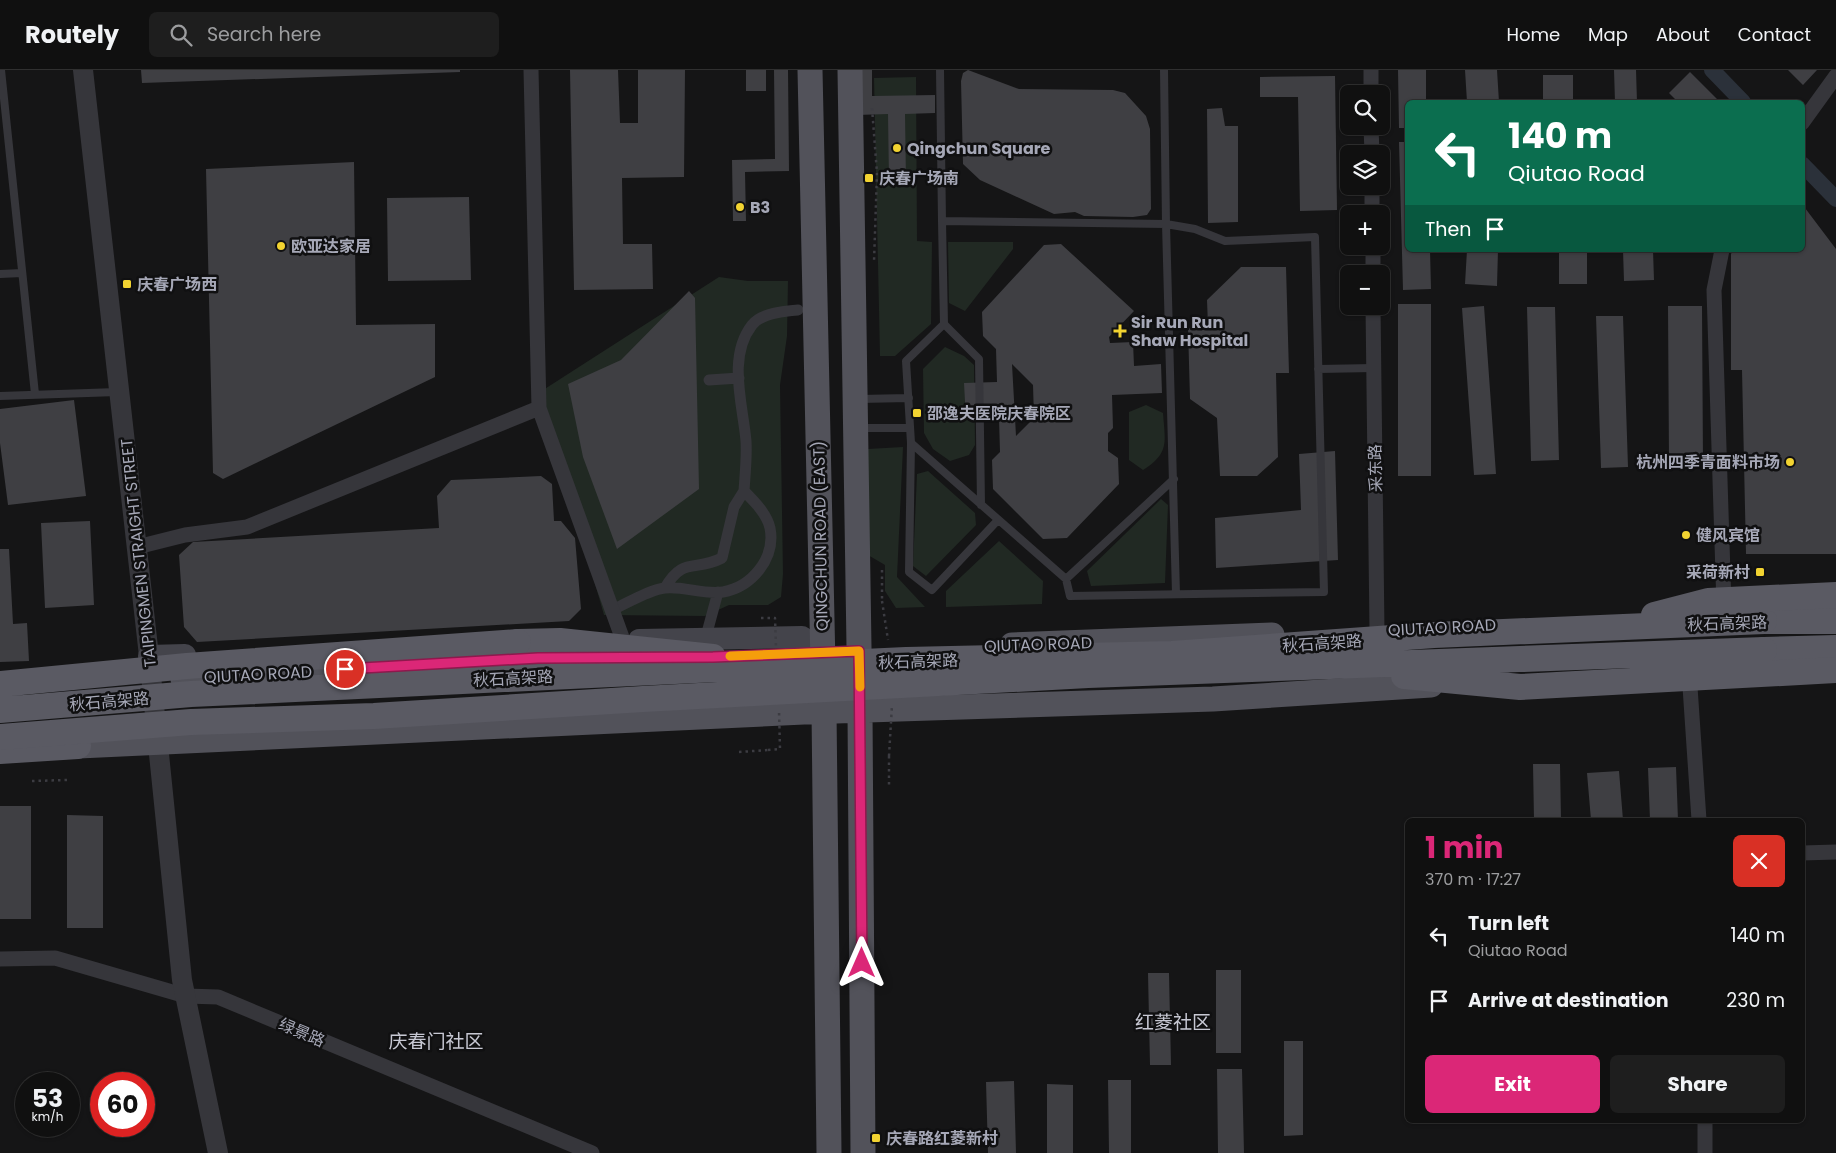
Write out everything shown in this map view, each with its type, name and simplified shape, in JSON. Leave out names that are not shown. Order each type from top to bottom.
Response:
[{"type":"highway","points":[[1604,628],[1708,601],[1836,595]]},
{"type":"highway","name":"秋石高架路","points":[[0,710],[191,694],[896,661],[1172,654],[1434,635],[1764,621],[1836,621]]},
{"type":"highway","points":[[0,684],[178,666],[518,642],[560,641],[713,657]]},
{"type":"highway","name":"秋石高架路","points":[[0,737],[191,722],[374,716],[882,686],[1301,667],[1836,648]]},
{"type":"highway","points":[[1301,667],[1520,687],[1836,670]]},
{"type":"highway","points":[[0,750],[78,746]]},
{"type":"main road","name":"QINGCHUN ROAD (EAST)","points":[[810,70],[824,711],[828,1153]]},
{"type":"main road","points":[[850,70],[860,711],[863,1153]]},
{"type":"main road","name":"QIUTAO ROAD","points":[[0,696],[152,681],[538,658],[713,657],[1377,631],[1836,606]]},
{"type":"main road","points":[[149,656],[623,640],[802,637],[823,653]]},
{"type":"main road","points":[[78,746],[824,711],[1212,699],[1836,660]]},
{"type":"street","name":"TAIPINGMEN STRAIGHT STREET","points":[[83,70],[186,996],[218,1153]]},
{"type":"street","points":[[531,70],[539,408],[623,640]]},
{"type":"street","points":[[1371,70],[1371,85]]},
{"type":"street","points":[[1805,119],[1836,76]]},
{"type":"street","points":[[1722,252],[1714,290],[1725,612]]},
{"type":"street","points":[[665,588],[674,573],[680,569],[686,566],[710,564],[722,558],[734,507],[744,491],[746,444],[739,378],[742,343],[752,323],[776,312],[798,310]]},
{"type":"street","name":"采东路","points":[[1373,315],[1377,631]]},
{"type":"street","points":[[709,380],[739,378]]},
{"type":"street","points":[[137,547],[184,535],[247,527],[539,408]]},
{"type":"street","points":[[612,610],[665,588],[718,592],[733,589],[752,579],[763,566],[769,551],[770,528],[759,506],[744,491]]},
{"type":"street","points":[[708,629],[718,592]]},
{"type":"street","points":[[1689,668],[1699,818]]},
{"type":"street","points":[[1805,853],[1836,852]]},
{"type":"street","name":"绿景路","points":[[0,959],[56,958],[186,996],[218,997],[592,1153]]},
{"type":"street","points":[[1705,1123],[1705,1153]]},
{"type":"lane","points":[[1,70],[35,394]]},
{"type":"lane","points":[[940,70],[944,324],[979,359],[981,505]]},
{"type":"lane","points":[[1164,70],[1166,224],[1176,594]]},
{"type":"lane","points":[[911,443],[1066,579],[1070,596],[1324,592],[1314,237],[1226,241],[1195,229],[1166,224],[942,221]]},
{"type":"lane","points":[[0,274],[22,273]]},
{"type":"lane","points":[[944,324],[906,361],[911,443],[909,572],[932,590],[998,520]]},
{"type":"lane","points":[[1318,370],[1374,368]]},
{"type":"lane","points":[[0,396],[119,392]]},
{"type":"lane","points":[[855,399],[909,398]]},
{"type":"lane","points":[[856,428],[910,428]]},
{"type":"lane","points":[[1066,579],[1174,479]]},
{"type":"path","points":[[882,570],[882,600]]},
{"type":"path","points":[[739,752],[768,750]]},
{"type":"path","points":[[889,756],[890,786]]},
{"type":"path","points":[[32,781],[67,780]]},
{"type":"shaded area","points":[[916,77],[917,241],[932,242],[931,324],[895,356],[880,356],[874,78]]},
{"type":"shaded area","points":[[948,242],[1013,242],[1013,249],[965,311],[949,303]]},
{"type":"shaded area","points":[[719,277],[748,281],[788,281],[787,336],[780,385],[783,574],[781,597],[768,605],[729,605],[705,616],[604,615],[540,392]]},
{"type":"shaded area","points":[[945,347],[964,356],[974,365],[975,445],[969,455],[950,461],[933,449],[924,433],[923,369]]},
{"type":"shaded area","points":[[1146,405],[1163,413],[1165,439],[1162,452],[1158,458],[1143,470],[1129,460],[1129,412]]},
{"type":"shaded area","points":[[903,447],[897,577],[925,607],[896,608],[885,591],[885,565],[868,555],[868,449]]},
{"type":"shaded area","points":[[928,471],[975,513],[976,525],[926,576],[913,566],[917,474]]},
{"type":"shaded area","points":[[1161,499],[1168,505],[1165,583],[1091,586],[1087,571]]},
{"type":"shaded area","points":[[999,541],[1043,581],[1042,604],[946,607],[946,591]]},
{"type":"building","points":[[141,70],[460,70],[460,72],[142,83]]},
{"type":"building","points":[[570,70],[618,70],[620,123],[638,123],[638,70],[685,70],[684,177],[622,178],[623,244],[652,244],[653,289],[574,290]]},
{"type":"building","points":[[746,70],[766,70],[766,91],[746,91]]},
{"type":"building","points":[[774,70],[788,70],[789,171],[745,172],[746,221],[733,221],[732,160],[775,159]]},
{"type":"building","name":"Qingchun Square","points":[[857,70],[872,70],[872,96],[935,95],[935,113],[905,114],[906,181],[889,181],[888,114],[857,115]]},
{"type":"building","points":[[968,70],[1019,89],[1113,90],[1125,93],[1146,116],[1150,129],[1151,209],[1147,215],[1133,217],[1084,216],[1075,212],[1054,214],[980,180],[963,164],[961,81],[963,73]]},
{"type":"building","points":[[1398,70],[1426,70],[1426,100],[1405,100],[1405,128],[1399,128]]},
{"type":"building","points":[[1465,70],[1497,70],[1499,100],[1467,100]]},
{"type":"building","points":[[1614,70],[1636,70],[1637,100],[1615,100]]},
{"type":"building","points":[[1788,70],[1817,70],[1803,85]]},
{"type":"building","points":[[1690,72],[1718,100],[1676,100],[1669,93]]},
{"type":"building","points":[[1543,75],[1573,75],[1573,100],[1543,100]]},
{"type":"building","points":[[1335,76],[1337,210],[1300,211],[1298,97],[1260,97],[1260,77]]},
{"type":"building","points":[[1222,108],[1225,126],[1238,126],[1238,222],[1208,223],[1207,109]]},
{"type":"building","points":[[1399,142],[1405,142],[1405,252],[1430,252],[1431,289],[1403,290]]},
{"type":"building","name":"欧亚达家居","points":[[354,162],[356,325],[435,324],[435,377],[223,479],[213,473],[206,169]]},
{"type":"building","points":[[469,197],[471,280],[388,281],[387,198]]},
{"type":"building","name":"杭州四季青面料市场","points":[[1805,208],[1836,249],[1836,554],[1746,554],[1742,370],[1731,370],[1732,252],[1805,252]]},
{"type":"building","points":[[1061,244],[1134,311],[1109,337],[1110,343],[1133,342],[1134,366],[1161,364],[1162,393],[1112,395],[1113,428],[1108,433],[1108,451],[1118,458],[1119,484],[1067,538],[1043,539],[993,489],[992,460],[1000,452],[999,418],[966,420],[964,383],[997,382],[996,349],[983,336],[982,312],[1044,245]],"holes":[[[1012,364],[1033,385],[1034,418],[1016,436]]]},
{"type":"building","points":[[1467,252],[1498,252],[1497,286],[1465,284]]},
{"type":"building","points":[[1559,252],[1587,252],[1587,284],[1559,284]]},
{"type":"building","points":[[1623,252],[1653,252],[1654,280],[1624,281]]},
{"type":"building","points":[[1241,267],[1286,267],[1289,373],[1276,373],[1278,457],[1257,476],[1220,476],[1217,418],[1190,399],[1188,328],[1208,326],[1207,300]]},
{"type":"building","points":[[689,291],[695,298],[699,489],[617,549],[583,457],[568,384],[621,360]]},
{"type":"building","points":[[1398,304],[1431,304],[1431,476],[1398,476]]},
{"type":"building","points":[[1484,306],[1496,474],[1474,475],[1462,308]]},
{"type":"building","points":[[1668,306],[1702,306],[1703,463],[1669,463]]},
{"type":"building","points":[[1527,307],[1555,307],[1559,460],[1531,461]]},
{"type":"building","points":[[1596,316],[1623,316],[1628,467],[1601,468]]},
{"type":"building","points":[[74,400],[86,496],[8,505],[0,443],[0,409]]},
{"type":"building","points":[[1335,451],[1338,560],[1216,568],[1215,518],[1301,510],[1299,454]]},
{"type":"building","points":[[541,476],[552,484],[554,521],[561,521],[575,538],[581,609],[569,621],[197,642],[184,627],[179,555],[193,542],[439,528],[437,496],[451,480]]},
{"type":"building","points":[[90,521],[94,605],[45,608],[41,523]]},
{"type":"building","points":[[0,549],[9,549],[13,624],[27,623],[29,661],[0,662]]},
{"type":"building","points":[[1533,764],[1560,764],[1561,818],[1534,818]]},
{"type":"building","points":[[1676,767],[1678,818],[1650,818],[1648,768]]},
{"type":"building","points":[[1619,771],[1623,818],[1591,818],[1587,773]]},
{"type":"building","points":[[0,806],[31,806],[31,919],[0,919]]},
{"type":"building","points":[[67,815],[103,816],[103,928],[67,928]]},
{"type":"building","points":[[1216,970],[1241,970],[1241,1053],[1216,1053]]},
{"type":"building","points":[[1148,973],[1169,973],[1171,1065],[1150,1065]]},
{"type":"building","points":[[1284,1041],[1303,1041],[1303,1135],[1284,1136]]},
{"type":"building","points":[[1217,1069],[1242,1069],[1244,1153],[1218,1153]]},
{"type":"building","points":[[1108,1080],[1131,1080],[1131,1153],[1109,1153]]},
{"type":"building","points":[[1014,1081],[1016,1153],[988,1153],[986,1082]]},
{"type":"building","points":[[1047,1084],[1073,1085],[1073,1153],[1047,1153]]},
{"type":"waterway","points":[[1712,70],[1741,100]]},
{"type":"waterway","points":[[1805,167],[1836,199]]},
{"type":"slow traffic","points":[[730,656],[859,651],[860,687]]},
{"type":"place","name":"Qingchun Square","points":[[897,148]]},
{"type":"place","name":"庆春广场南","points":[[869,178]]},
{"type":"place","name":"B3","points":[[740,207]]},
{"type":"place","name":"欧亚达家居","points":[[281,246]]},
{"type":"place","name":"庆春广场西","points":[[127,284]]},
{"type":"place","name":"Sir Run Run Shaw Hospital","points":[[1120,331]]},
{"type":"place","name":"邵逸夫医院庆春院区","points":[[917,413]]},
{"type":"place","name":"杭州四季青面料市场","points":[[1790,462]]},
{"type":"place","name":"健风宾馆","points":[[1686,535]]},
{"type":"place","name":"采荷新村","points":[[1760,572]]},
{"type":"place","name":"庆春路红菱新村","points":[[876,1138]]},
{"type":"district","name":"红菱社区","points":[[1173,1022]]},
{"type":"district","name":"庆春门社区","points":[[436,1041]]},
{"type":"route","points":[[345,669],[538,658],[713,657],[859,651],[862,963]]}]
